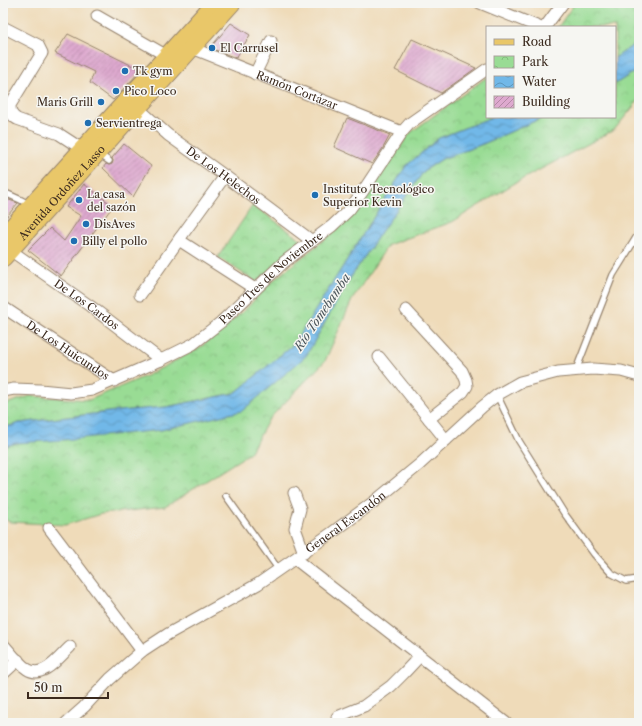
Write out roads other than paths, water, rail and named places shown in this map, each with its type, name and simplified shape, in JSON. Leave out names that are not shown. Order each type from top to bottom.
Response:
[{"type":"main road","name":"Avenida Ordoñez Lasso","points":[[5,248],[31,206],[96,154],[167,56],[215,3]]},
{"type":"main road","name":"Avenida Ordoñez Lasso","points":[[5,248],[96,154],[232,3]]},
{"type":"street","points":[[480,3],[537,26]]},
{"type":"street","points":[[546,26],[563,3]]},
{"type":"street","points":[[97,16],[167,56]]},
{"type":"street","points":[[3,27],[38,45],[42,53],[10,105],[8,112],[17,119],[59,134],[96,154]]},
{"type":"street","points":[[255,74],[271,41]]},
{"type":"street","name":"Ramón Cortázar","points":[[192,48],[402,132]]},
{"type":"street","name":"Paseo Tres de Noviembre","points":[[3,391],[14,389],[71,393],[82,392],[114,381],[162,360],[193,344],[221,322],[284,262],[332,226],[349,210],[363,192],[402,132],[410,123],[486,70]]},
{"type":"street","name":"De Los Helechos","points":[[138,108],[168,136],[225,176],[312,241]]},
{"type":"street","points":[[140,295],[225,176]]},
{"type":"street","points":[[180,238],[182,242],[255,289]]},
{"type":"street","name":"De Los Cardos","points":[[5,248],[90,306],[162,360]]},
{"type":"street","name":"De Los Huicundos","points":[[3,307],[114,381]]},
{"type":"street","points":[[406,310],[462,371],[466,380],[467,386],[464,392],[430,419]]},
{"type":"street","points":[[379,357],[446,440]]},
{"type":"street","name":"General Escandón","points":[[66,723],[84,707],[110,679],[142,651],[168,634],[258,584],[280,570],[375,501],[497,395],[520,382],[558,372],[593,369],[621,371],[639,376]]},
{"type":"street","points":[[294,494],[300,509],[295,528],[299,556],[420,656],[506,723]]},
{"type":"street","points":[[49,528],[142,651]]},
{"type":"street","points":[[3,644],[27,670],[35,672],[41,672],[70,647]]},
{"type":"street","points":[[337,717],[364,706],[400,677],[420,656]]},
{"type":"street","points":[[3,674],[18,660]]},
{"type":"lane","points":[[3,192],[31,206]]},
{"type":"lane","points":[[576,371],[611,280],[639,233]]},
{"type":"lane","points":[[497,395],[519,441],[564,513],[594,554],[611,573],[626,581],[639,579]]},
{"type":"lane","points":[[226,496],[280,570]]},
{"type":"water","points":[[639,41],[639,69],[616,83],[616,57]]},
{"type":"water","name":"Río Tomebamba","points":[[489,118],[542,118],[483,144],[442,159],[424,171],[349,280],[306,356],[242,411],[161,430],[63,440],[16,443],[3,447],[3,428],[19,423],[108,412],[166,407],[235,393],[294,344],[406,166],[439,138]]},
{"type":"place","name":"El Carrusel","points":[[212,48]]},
{"type":"place","name":"Tk gym","points":[[125,71]]},
{"type":"place","name":"Pico Loco","points":[[116,91]]},
{"type":"place","name":"Maris Grill","points":[[101,102]]},
{"type":"place","name":"Servientrega","points":[[88,123]]},
{"type":"place","name":"Instituto Tecnológico Superior Kevin","points":[[315,195]]},
{"type":"place","name":"La casa del sazón","points":[[79,200]]},
{"type":"place","name":"DisAves","points":[[86,224]]},
{"type":"place","name":"Billy el pollo","points":[[74,241]]}]
